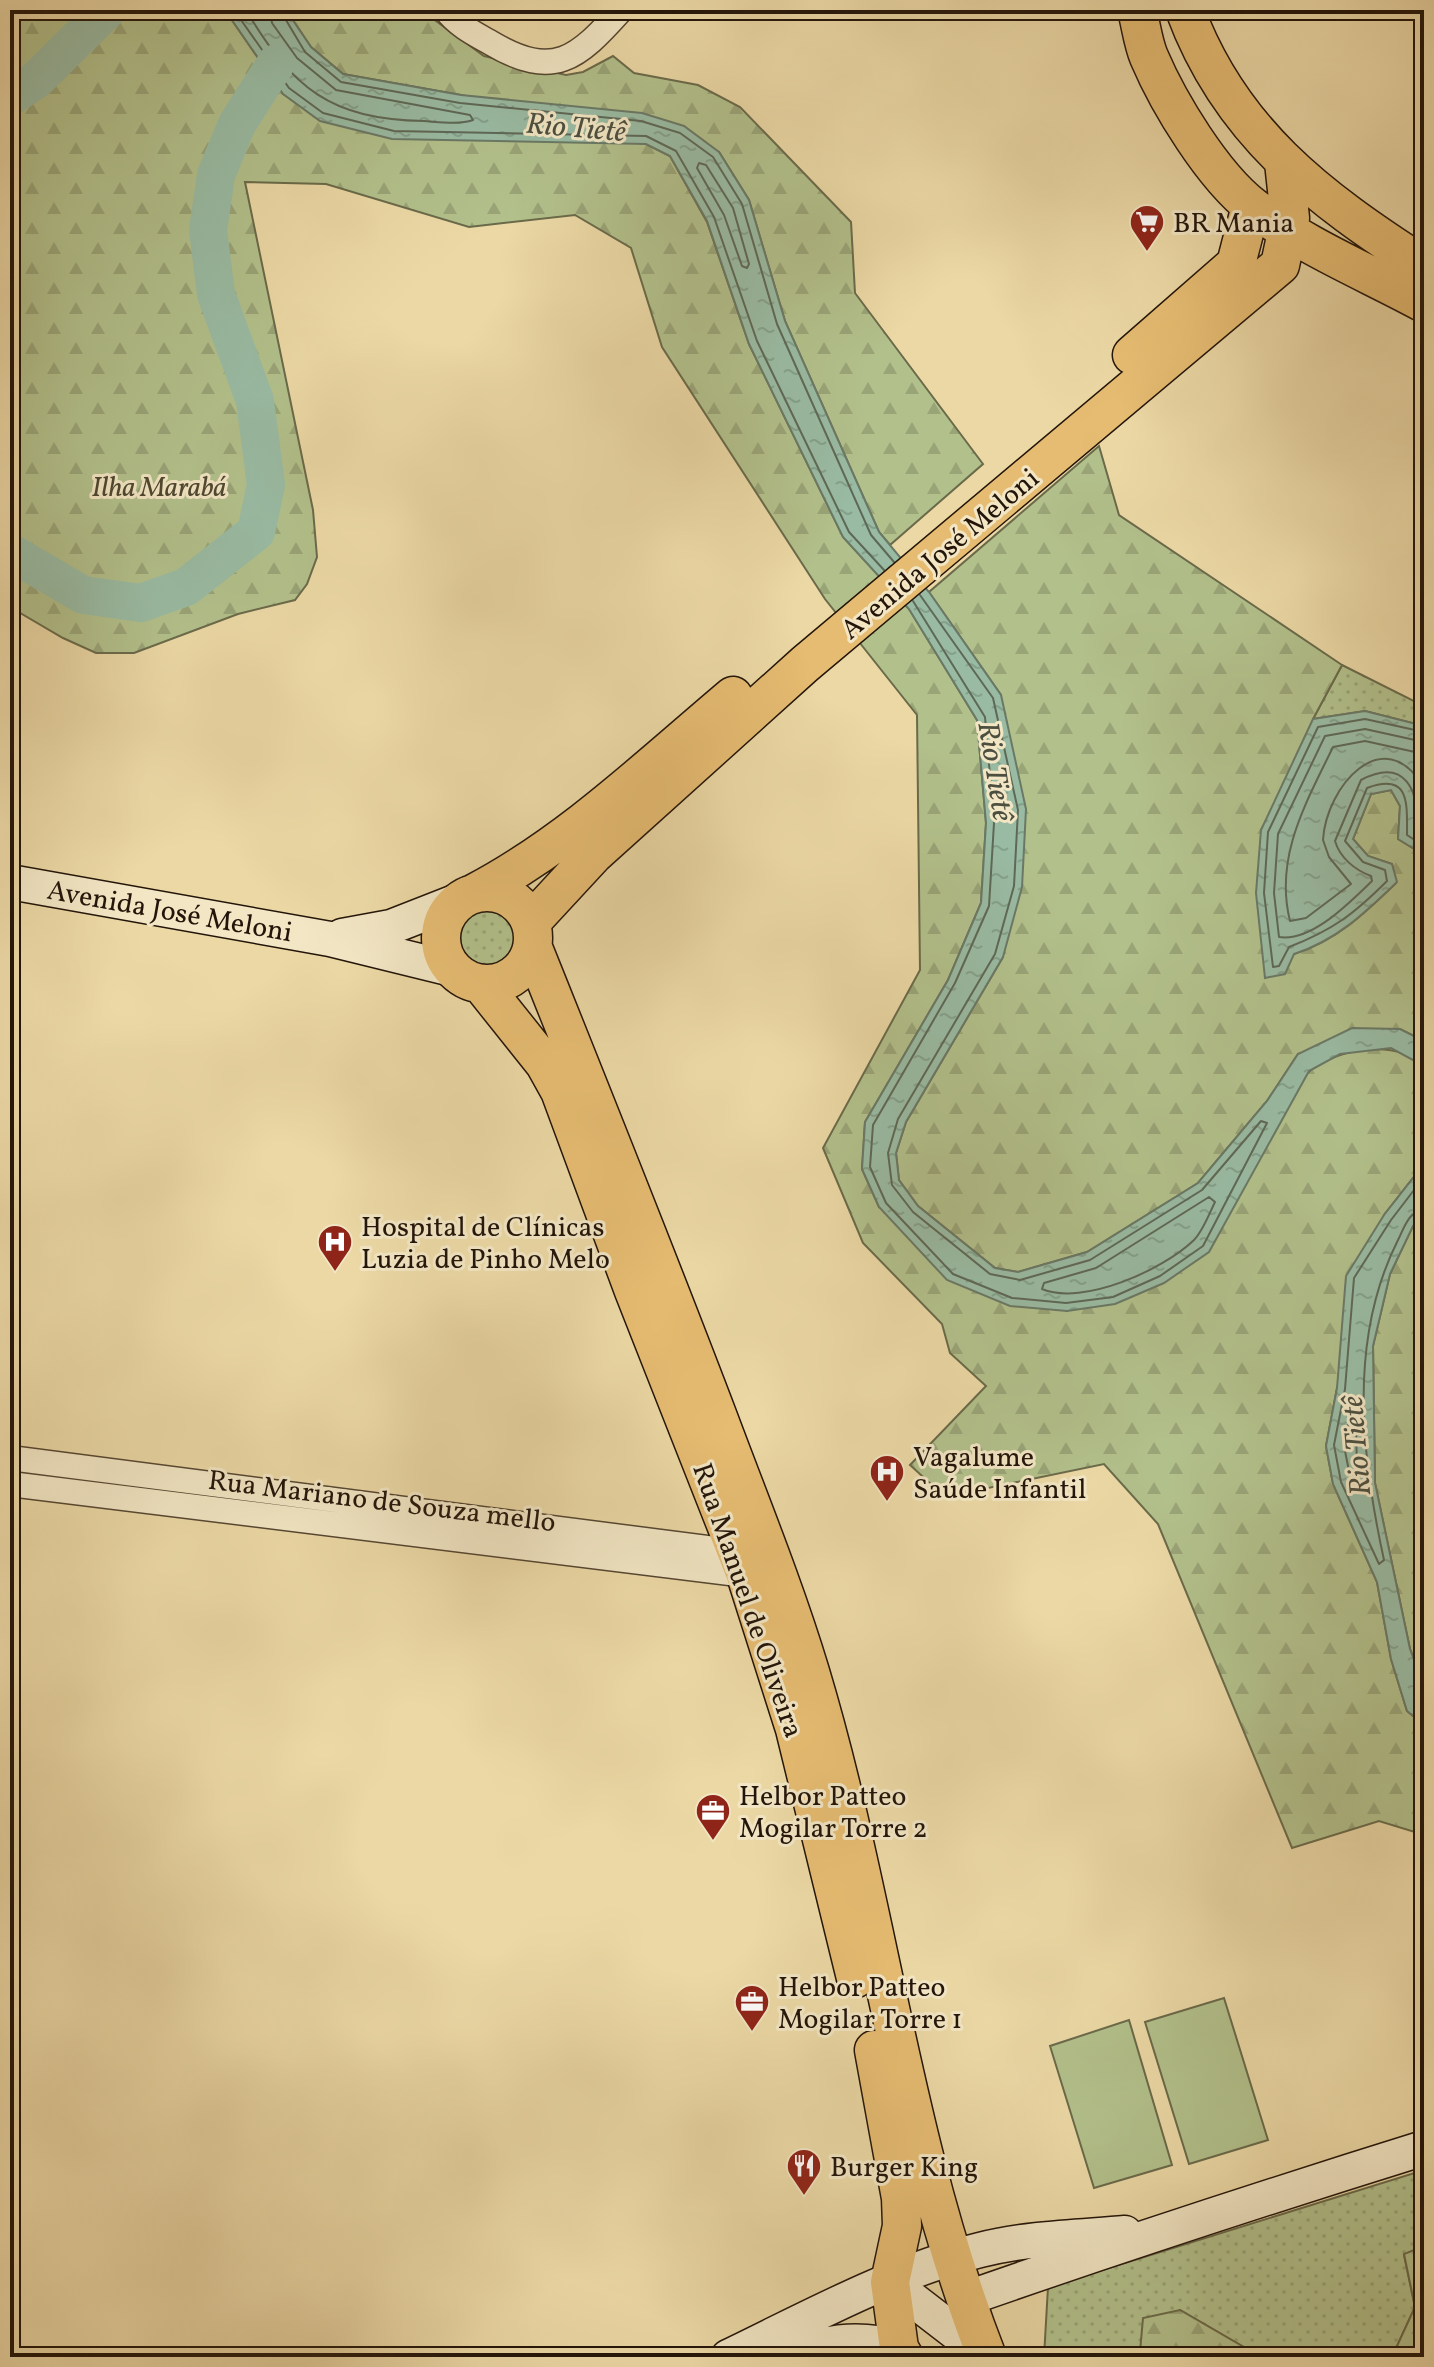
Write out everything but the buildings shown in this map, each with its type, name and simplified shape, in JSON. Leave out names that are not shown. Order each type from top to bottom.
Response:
[{"type":"main road","points":[[1137,10],[1149,57],[1182,117],[1217,169],[1251,206],[1289,231],[1424,303]]},
{"type":"main road","points":[[1185,10],[1199,48],[1220,84],[1263,143],[1344,215],[1424,266]]},
{"type":"main road","name":"Avenida José Meloni","points":[[330,939],[391,927],[467,897],[525,864],[800,654],[944,532],[1280,265],[1289,231],[1284,162]]},
{"type":"main road","name":"Avenida José Meloni","points":[[944,532],[1236,264],[1251,206]]},
{"type":"main road","name":"Avenida José Meloni","points":[[532,935],[593,855],[800,654]]},
{"type":"main road","name":"Avenida José Meloni","points":[[10,882],[330,939],[467,977]]},
{"type":"main road","points":[[502,894],[515,900],[532,935],[528,961],[508,980],[467,977],[441,940],[443,925],[467,897],[502,894]]},
{"type":"main road","name":"Rua Manuel de Oliveira","points":[[532,935],[782,1585],[805,1659],[950,2252],[987,2356]]},
{"type":"main road","name":"Rua Manuel de Oliveira","points":[[467,977],[545,1064],[560,1091],[637,1299],[742,1564],[795,1729],[879,2071],[901,2198],[902,2226],[890,2282],[902,2352]]},
{"type":"main road","points":[[965,2299],[1058,2270],[1161,2230],[1424,2148]]},
{"type":"main road","points":[[728,2357],[950,2252],[1031,2241],[1161,2230]]},
{"type":"main road","points":[[890,2282],[987,2356]]},
{"type":"main road","points":[[790,2357],[829,2343],[871,2340],[902,2352]]},
{"type":"street","points":[[446,10],[469,31],[505,52],[543,64],[559,62],[575,55],[621,10]]},
{"type":"street","name":"Rua Mariano de Souza mello","points":[[10,1458],[742,1564]]},
{"type":"street","name":"Rua Mariano de Souza mello","points":[[10,1484],[742,1564]]},
{"type":"green space","name":"Ilha Marabá","points":[[10,10],[225,10],[283,94],[646,144],[670,156],[707,222],[749,344],[843,537],[909,609],[977,720],[986,823],[981,903],[948,980],[865,1122],[862,1169],[879,1207],[1067,1311],[1286,1107],[1311,1070],[1338,1056],[1368,1050],[1398,1052],[1424,1066],[1424,1164],[1384,1215],[1337,1388],[1326,1446],[1333,1484],[1377,1582],[1391,1659],[1407,1711],[1424,1725],[1424,1857],[1415,1832],[1379,1821],[1292,1848],[1158,1524],[1104,1464],[945,1497],[910,1465],[986,1386],[950,1353],[942,1324],[863,1243],[823,1148],[920,970],[917,715],[825,599],[662,347],[631,248],[575,215],[469,227],[326,184],[245,182],[313,510],[317,557],[307,584],[295,600],[238,614],[134,653],[96,653],[10,607]]},
{"type":"green space","points":[[286,10],[421,10],[484,56],[566,75],[583,72],[613,56],[634,73],[698,85],[740,107],[851,222],[855,293],[983,464],[890,545],[879,532],[785,321],[749,200],[719,152],[461,95],[343,74],[311,47]]},
{"type":"green space","points":[[1099,446],[1119,515],[1342,665],[1313,719],[1294,954],[1337,934],[1396,883],[1392,864],[1368,856],[1353,839],[1371,794],[1391,790],[1400,806],[1398,839],[1424,855],[1424,1041],[1400,1029],[1298,1054],[1267,1101],[1198,1183],[1087,1252],[1018,1272],[995,1268],[918,1206],[899,1180],[896,1153],[906,1122],[1003,957],[1001,695],[929,592]]},
{"type":"green space","points":[[1342,665],[1424,706],[1424,726],[1365,711],[1313,719]]},
{"type":"green space","points":[[490,904],[512,913],[521,935],[512,957],[490,966],[468,957],[459,935],[468,913]]},
{"type":"green space","points":[[1424,1213],[1424,1686],[1410,1649],[1375,1483],[1373,1346],[1390,1274],[1413,1226]]},
{"type":"green space","points":[[1224,1998],[1268,2140],[1189,2164],[1145,2022]]},
{"type":"green space","points":[[1129,2020],[1172,2165],[1094,2188],[1050,2046]]},
{"type":"green space","points":[[1424,2170],[1424,2246],[1404,2255],[1415,2307],[1397,2346],[1400,2357],[1261,2357],[1180,2310],[1140,2352],[1147,2357],[1044,2357],[1048,2287]]},
{"type":"green space","points":[[1424,2246],[1424,2357],[1400,2357],[1397,2346],[1415,2307],[1404,2254]]},
{"type":"green space","points":[[1180,2310],[1261,2357],[1147,2357],[1140,2352],[1143,2318]]},
{"type":"water","name":"Rio Tietê","points":[[225,10],[286,10],[311,47],[343,74],[461,95],[642,113],[684,126],[719,152],[749,200],[785,321],[879,532],[929,592],[1001,695],[1026,809],[1022,887],[1003,957],[906,1122],[896,1153],[899,1180],[918,1206],[995,1268],[1018,1272],[1087,1252],[1198,1183],[1267,1101],[1298,1054],[1352,1028],[1400,1029],[1424,1041],[1424,1066],[1391,1048],[1340,1054],[1309,1071],[1209,1252],[1164,1283],[1115,1304],[1067,1311],[1010,1306],[947,1280],[879,1207],[862,1169],[865,1122],[948,980],[981,903],[986,823],[977,720],[909,609],[843,537],[749,344],[707,221],[670,156],[646,144],[392,139],[320,121],[283,94]]},
{"type":"water","points":[[1365,711],[1424,726],[1424,855],[1398,839],[1400,806],[1391,790],[1371,794],[1353,839],[1368,856],[1392,864],[1397,882],[1362,915],[1337,933],[1294,954],[1285,974],[1265,978],[1256,893],[1261,830],[1313,719]]},
{"type":"water","name":"Rio Tietê","points":[[1424,1164],[1424,1213],[1413,1226],[1390,1274],[1373,1346],[1375,1483],[1410,1649],[1424,1686],[1424,1725],[1407,1711],[1391,1659],[1377,1582],[1333,1484],[1326,1446],[1337,1388],[1346,1276],[1384,1215]]},
{"type":"waterway","points":[[10,97],[36,80],[107,10]]},
{"type":"waterway","points":[[10,552],[83,595],[141,603],[186,587],[256,532],[266,485],[255,401],[216,294],[208,230],[216,175],[237,124],[276,63]]},
{"type":"place","name":"BR Mania","points":[[1147,253]]},
{"type":"place","name":"Hospital de Clínicas Luzia de Pinho Melo","points":[[335,1273]]},
{"type":"place","name":"Vagalume Saúde Infantil","points":[[887,1503]]},
{"type":"place","name":"Helbor Patteo Mogilar Torre 2","points":[[713,1842]]},
{"type":"place","name":"Helbor Patteo Mogilar Torre 1","points":[[752,2033]]},
{"type":"place","name":"Burger King","points":[[804,2197]]}]
